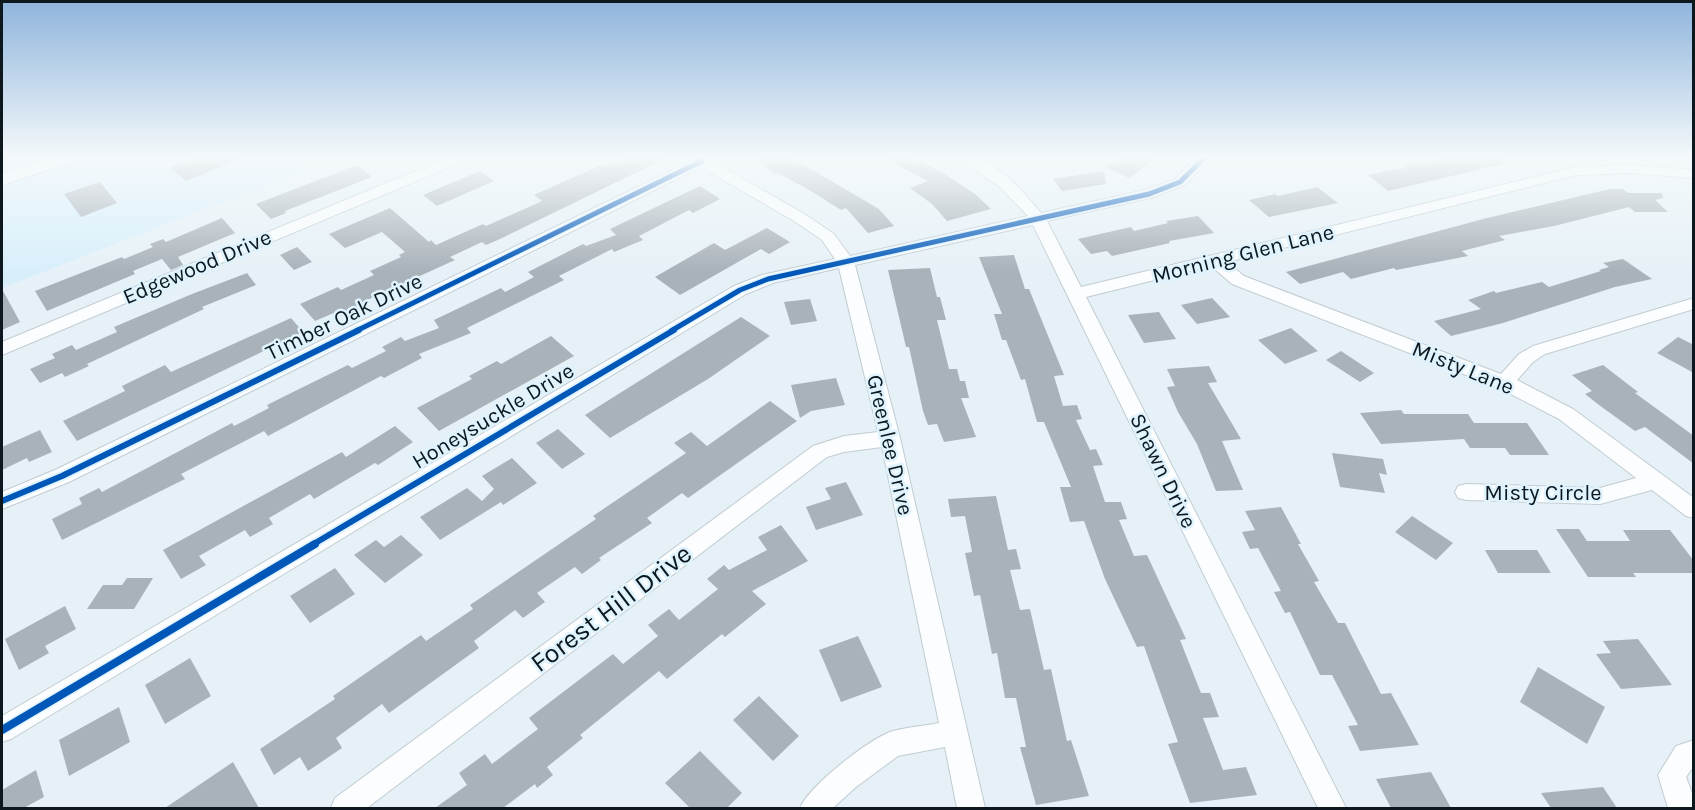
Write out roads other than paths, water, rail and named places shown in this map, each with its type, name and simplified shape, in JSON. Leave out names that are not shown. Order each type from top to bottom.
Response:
[{"type":"street","name":"Edgewood Drive","points":[[2,349],[369,196]]},
{"type":"street","name":"Timber Oak Drive","points":[[2,501],[62,476],[625,196]]},
{"type":"street","name":"Greenlee Drive","points":[[762,196],[828,237],[846,262],[890,438],[972,808]]},
{"type":"street","name":"Shawn Drive","points":[[1019,196],[1038,219],[1332,808]]},
{"type":"street","name":"Honeysuckle Drive","points":[[2,730],[726,298],[768,279],[1138,196]]},
{"type":"street","name":"Morning Glen Lane","points":[[1076,294],[1477,196]]},
{"type":"street","name":"Misty Lane","points":[[1215,261],[1238,280],[1504,382],[1566,414],[1694,510]]},
{"type":"street","points":[[1504,382],[1526,358],[1539,350],[1694,303]]},
{"type":"street","points":[[1675,307],[1694,316]]},
{"type":"street","name":"Forest Hill Drive","points":[[345,808],[820,451],[844,444],[890,438]]},
{"type":"street","name":"Misty Circle","points":[[1466,492],[1600,496],[1655,481]]},
{"type":"street","points":[[814,808],[846,777],[893,744],[954,733]]},
{"type":"street","points":[[1684,808],[1680,803],[1672,775],[1685,755],[1694,753]]}]
